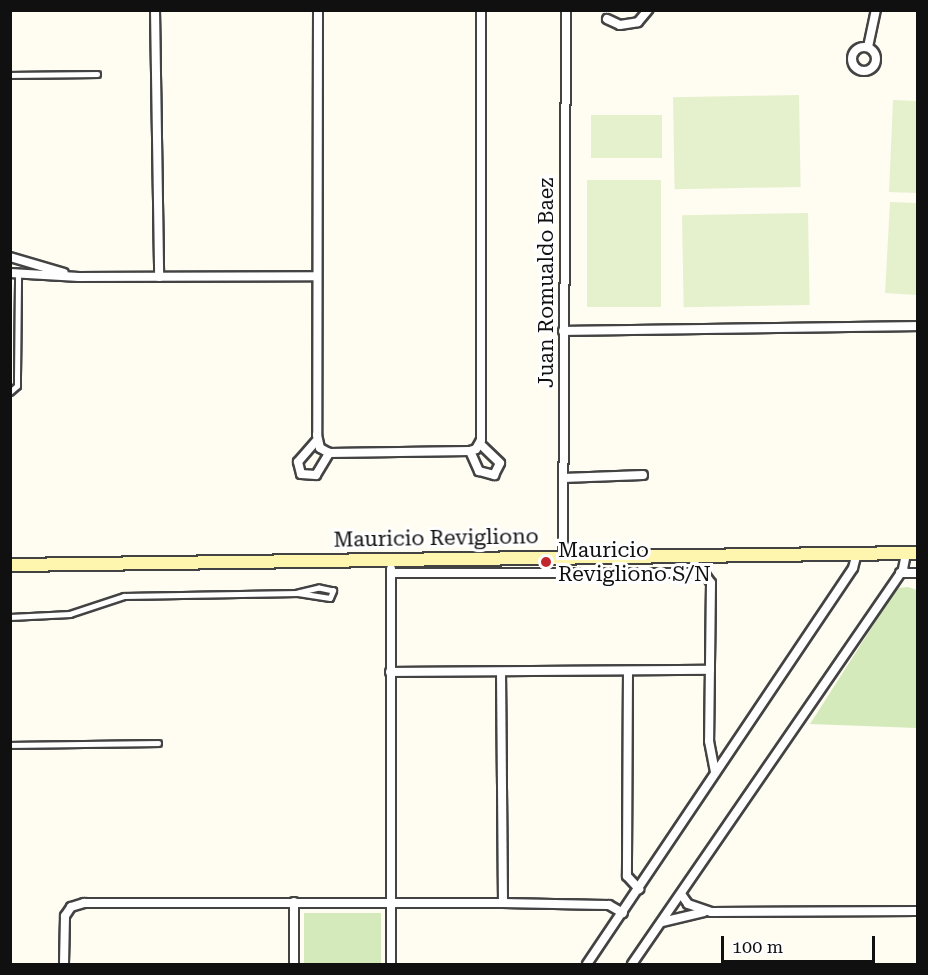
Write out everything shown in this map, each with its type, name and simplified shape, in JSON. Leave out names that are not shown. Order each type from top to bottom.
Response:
[{"type":"main road","name":"Mauricio Revigliono","points":[[10,565],[562,555],[913,553]]},
{"type":"main road","name":"Mauricio Revigliono","points":[[10,558],[27,565]]},
{"type":"street","points":[[155,10],[159,278]]},
{"type":"street","points":[[318,10],[317,440],[320,448],[329,453],[470,451],[480,444]]},
{"type":"street","points":[[470,451],[479,471],[494,475],[500,463],[480,444],[481,10]]},
{"type":"street","name":"Juan Romualdo Baez","points":[[562,555],[566,10]]},
{"type":"street","points":[[607,19],[614,24],[638,22],[648,10]]},
{"type":"street","points":[[867,47],[876,10]]},
{"type":"street","points":[[10,257],[78,277]]},
{"type":"street","points":[[14,274],[159,278],[316,276]]},
{"type":"street","points":[[563,331],[918,326]]},
{"type":"street","points":[[317,440],[298,462],[301,474],[316,475],[329,453]]},
{"type":"street","points":[[563,478],[643,475]]},
{"type":"street","points":[[587,964],[853,568],[857,553]]},
{"type":"street","points":[[900,573],[918,571],[913,553]]},
{"type":"street","points":[[632,964],[913,553]]},
{"type":"street","points":[[391,964],[392,558]]},
{"type":"street","points":[[391,573],[704,573],[711,583],[709,741],[716,772]]},
{"type":"street","points":[[390,672],[710,670]]},
{"type":"street","points":[[628,671],[627,876],[639,889]]},
{"type":"street","points":[[501,672],[503,903]]},
{"type":"street","points":[[681,894],[688,904],[711,912]]},
{"type":"street","points":[[294,903],[294,964]]},
{"type":"street","points":[[64,964],[65,916],[77,904],[503,903],[609,905],[623,913]]},
{"type":"street","points":[[662,922],[711,912],[918,911]]},
{"type":"lane","points":[[10,75],[97,74]]},
{"type":"lane","points":[[10,392],[17,386],[14,274]]},
{"type":"lane","points":[[10,617],[70,614],[124,596],[298,593],[330,598],[333,591],[320,588],[298,593]]},
{"type":"lane","points":[[10,745],[158,743]]},
{"type":"green space","points":[[799,95],[801,187],[675,189],[673,97]]},
{"type":"green space","points":[[893,100],[917,101],[917,193],[889,192]]},
{"type":"green space","points":[[591,115],[662,115],[662,158],[591,158]]},
{"type":"green space","points":[[587,180],[661,180],[661,307],[587,307]]},
{"type":"green space","points":[[890,202],[917,203],[917,295],[885,293]]},
{"type":"green space","points":[[808,213],[810,305],[684,307],[682,215]]},
{"type":"green space","points":[[908,587],[917,590],[917,728],[810,724],[897,588]]},
{"type":"green space","points":[[304,913],[381,913],[381,964],[304,964]]},
{"type":"place","name":"Mauricio Revigliono S/N","points":[[546,562]]}]
